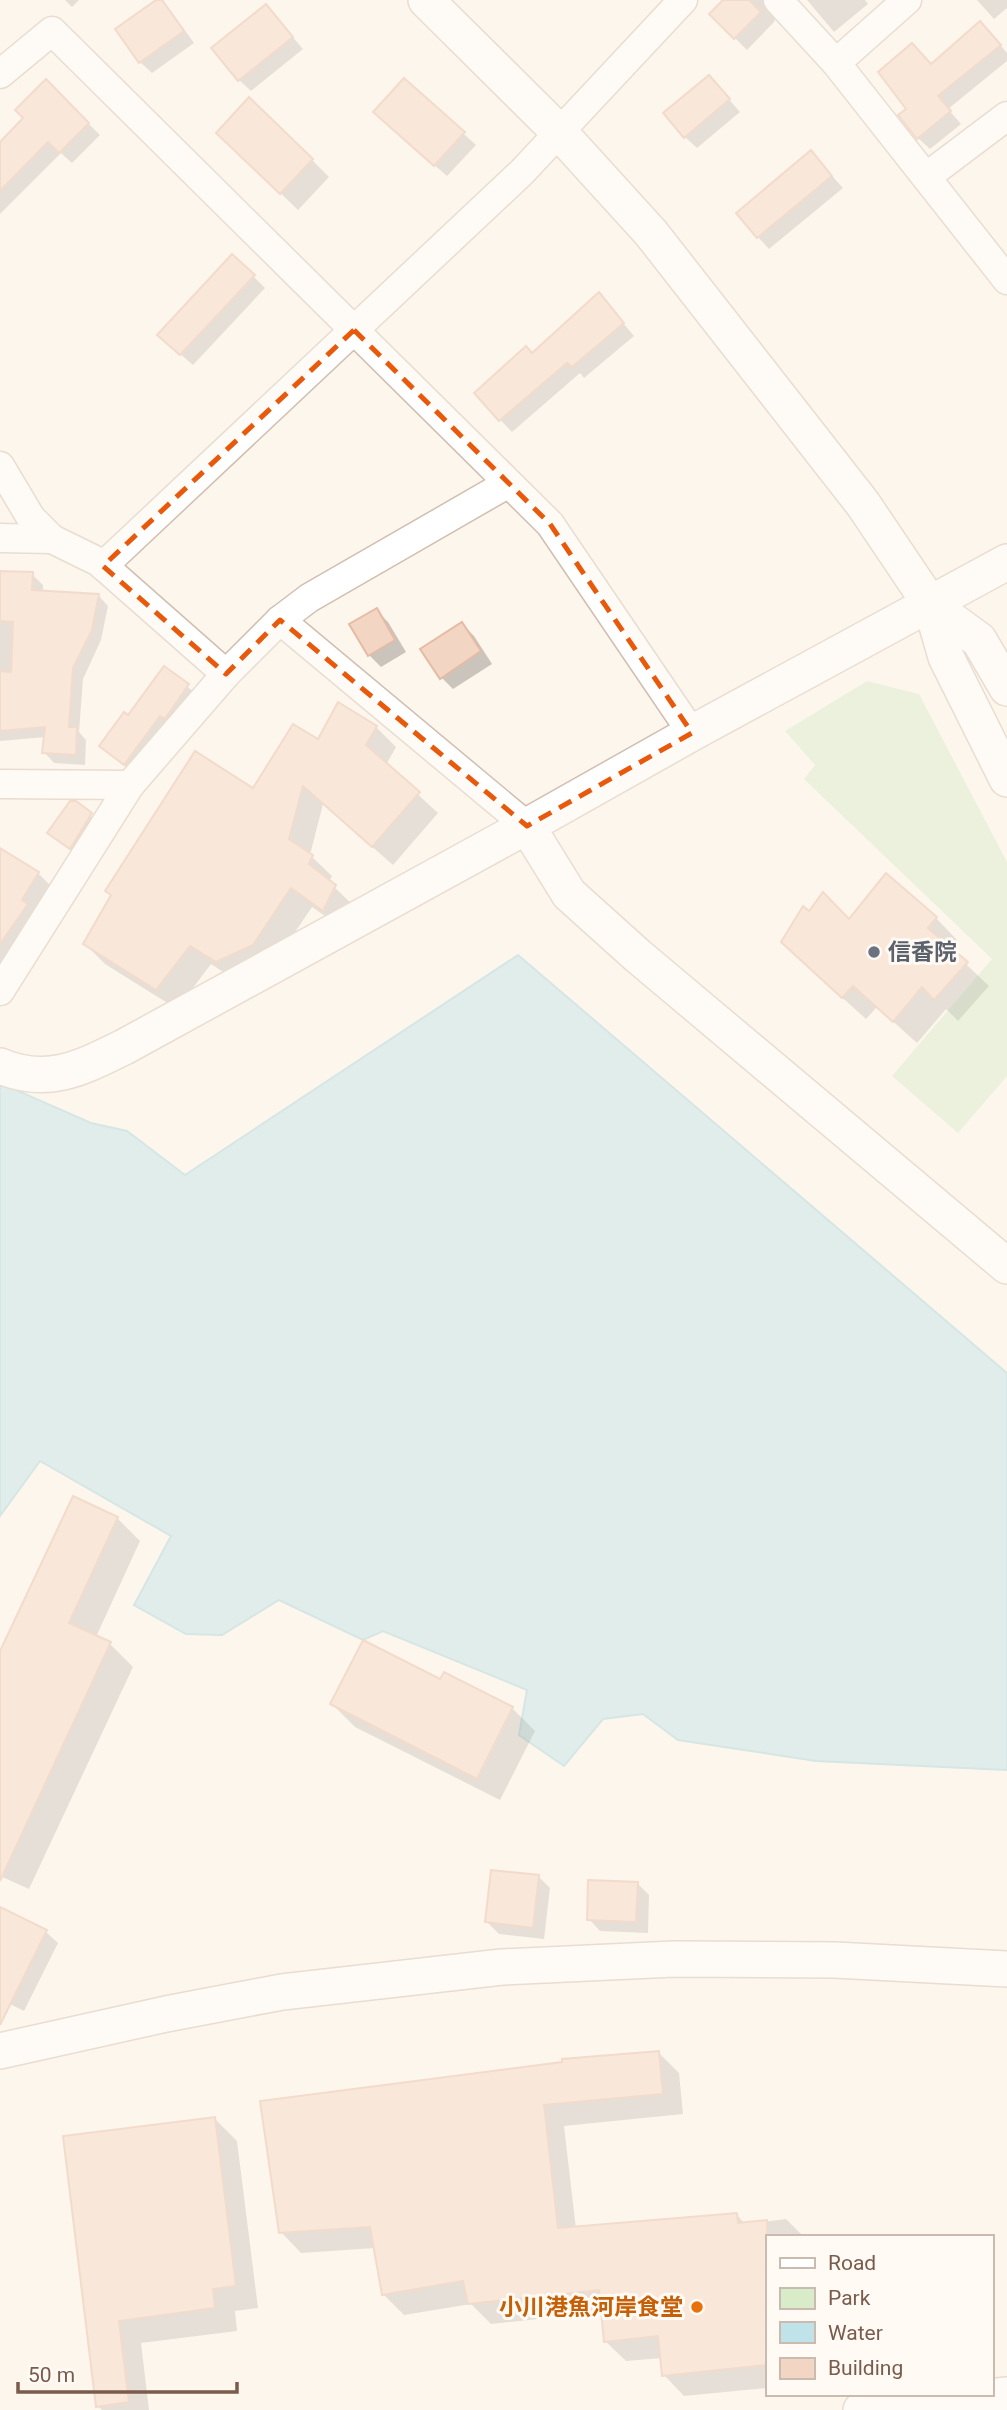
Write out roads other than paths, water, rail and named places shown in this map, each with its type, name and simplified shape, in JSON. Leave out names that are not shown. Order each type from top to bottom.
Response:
[{"type":"street","points":[[426,0],[560,133],[651,233],[863,504],[931,604],[946,657],[1007,779]]},
{"type":"street","points":[[103,566],[560,133],[683,0]]},
{"type":"street","points":[[778,0],[836,63],[1007,280]]},
{"type":"street","points":[[836,63],[907,0]]},
{"type":"street","points":[[0,74],[52,31],[550,524],[692,733]]},
{"type":"street","points":[[926,177],[1007,116]]},
{"type":"street","points":[[0,466],[31,518],[52,538],[103,566],[226,674]]},
{"type":"street","points":[[0,991],[130,785],[226,674],[280,620],[309,598],[507,484]]},
{"type":"street","points":[[0,538],[52,538]]},
{"type":"street","points":[[0,1066],[11,1071],[37,1075],[59,1074],[79,1068],[124,1047],[1007,562]]},
{"type":"street","points":[[931,604],[979,639],[1007,688]]},
{"type":"street","points":[[280,620],[527,826],[569,894],[649,965],[1007,1266]]},
{"type":"street","points":[[0,784],[130,785]]},
{"type":"street","points":[[0,2051],[166,2014],[282,1993],[502,1967],[674,1959],[835,1960],[1007,1969]]},
{"type":"street","points":[[861,2410],[1007,2395]]},
{"type":"water","points":[[518,955],[1007,1373],[1007,1770],[816,1761],[678,1740],[643,1714],[603,1719],[564,1766],[519,1735],[527,1690],[383,1631],[363,1640],[279,1600],[222,1635],[186,1634],[134,1605],[171,1536],[40,1461],[0,1516],[0,1083],[91,1123],[127,1131],[185,1175]]},
{"type":"place","name":"信香院","points":[[874,952]]},
{"type":"place","name":"小川港魚河岸食堂","points":[[697,2307]]}]
